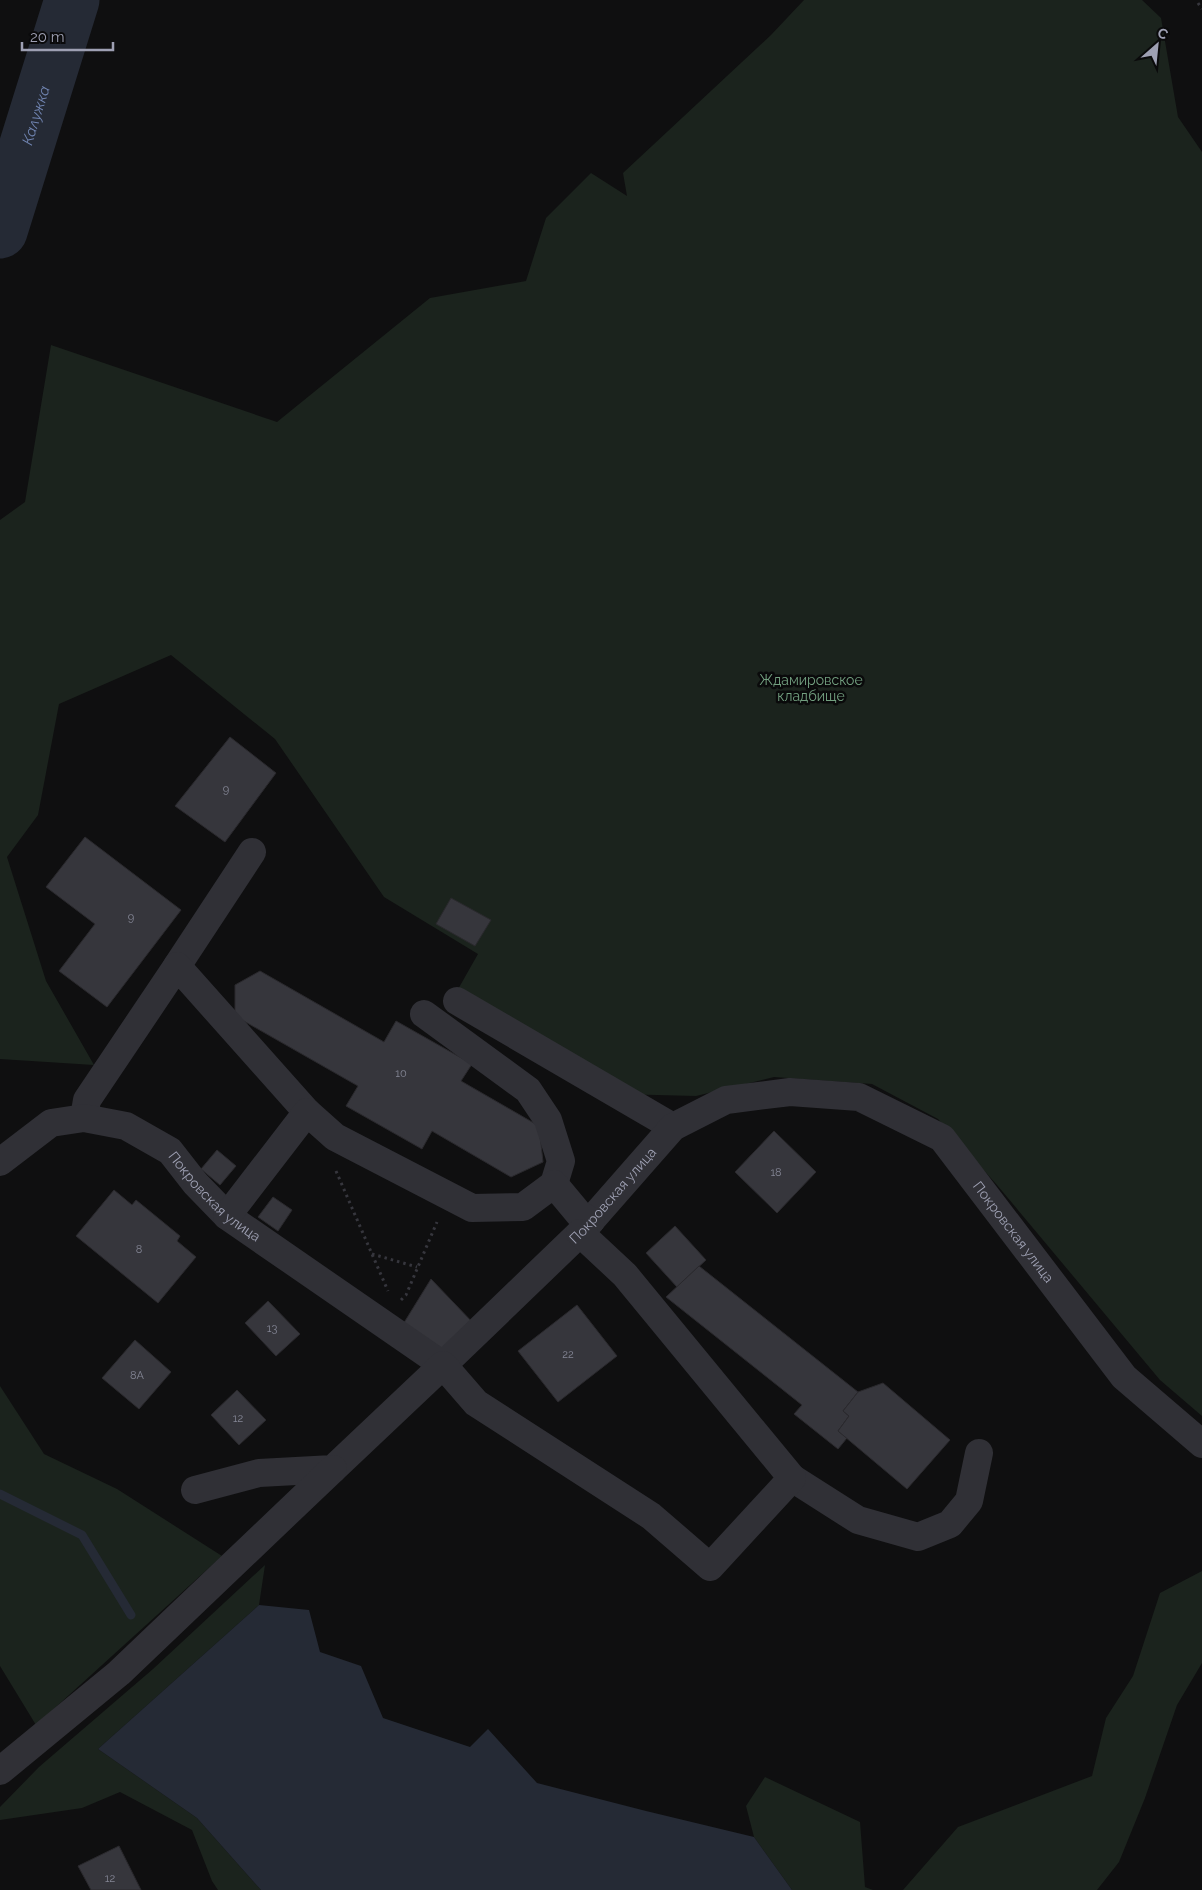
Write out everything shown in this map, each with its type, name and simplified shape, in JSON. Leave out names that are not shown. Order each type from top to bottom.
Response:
[{"type":"street","points":[[84,1118],[87,1100],[252,852]]},
{"type":"street","points":[[177,966],[307,1112],[335,1137],[472,1208],[523,1207],[554,1184],[561,1161],[548,1120],[528,1090],[424,1014]]},
{"type":"street","points":[[458,1001],[673,1127]]},
{"type":"street","name":"Покровская улица","points":[[0,1162],[51,1122],[84,1118],[126,1126],[170,1151],[226,1216],[443,1365],[585,1227],[673,1127],[726,1100],[790,1092],[859,1097],[942,1138],[1124,1377],[1202,1444]]},
{"type":"street","points":[[226,1216],[307,1112]]},
{"type":"street","points":[[554,1184],[579,1214],[585,1227],[792,1478],[858,1520],[918,1537],[950,1524],[970,1501],[979,1453]]},
{"type":"street","points":[[0,1771],[119,1673],[443,1365],[476,1403],[652,1516],[710,1567],[792,1478]]},
{"type":"street","points":[[195,1490],[259,1473],[333,1469]]},
{"type":"path","points":[[1198,3],[1202,9]]},
{"type":"path","points":[[335,1137],[327,1149],[392,1298]]},
{"type":"path","points":[[399,1304],[406,1295],[448,1195]]},
{"type":"path","points":[[372,1253],[417,1267]]},
{"type":"green space","name":"Ждамировское кладбище","points":[[804,0],[1142,0],[1161,18],[1178,117],[1202,152],[1202,1416],[1160,1380],[997,1185],[938,1119],[872,1084],[774,1077],[696,1096],[617,1094],[457,991],[478,954],[384,897],[275,739],[171,655],[59,704],[38,815],[7,857],[46,981],[94,1065],[0,1059],[0,520],[25,502],[51,345],[277,422],[430,298],[526,281],[546,218],[591,173],[627,196],[623,173],[771,35]]},
{"type":"green space","points":[[0,1386],[44,1454],[117,1489],[222,1556],[36,1725],[0,1666]]},
{"type":"green space","points":[[265,1565],[259,1605],[98,1749],[197,1818],[261,1890],[218,1890],[212,1881],[192,1830],[120,1792],[82,1808],[0,1820],[0,1807],[39,1767],[153,1669]]},
{"type":"green space","points":[[1202,1571],[1202,1663],[1177,1705],[1145,1798],[1119,1862],[1097,1890],[903,1890],[958,1827],[1092,1776],[1106,1718],[1133,1676],[1160,1593]]},
{"type":"green space","points":[[765,1777],[860,1822],[865,1887],[873,1890],[792,1890],[754,1837],[746,1806]]},
{"type":"shaded area","points":[[259,1605],[309,1610],[320,1652],[361,1666],[383,1718],[470,1747],[488,1729],[537,1783],[754,1837],[792,1890],[261,1890],[197,1818],[98,1749]]},
{"type":"building","points":[[230,737],[276,773],[225,842],[175,806]]},
{"type":"building","points":[[85,837],[181,910],[107,1007],[59,971],[95,924],[46,887]]},
{"type":"building","points":[[451,898],[491,920],[475,946],[436,924]]},
{"type":"building","points":[[260,971],[384,1042],[396,1021],[472,1064],[461,1081],[539,1126],[543,1162],[511,1177],[432,1131],[422,1149],[346,1106],[358,1086],[235,1016],[235,985]]},
{"type":"building","points":[[774,1131],[816,1172],[777,1213],[735,1172]]},
{"type":"building","points":[[217,1150],[236,1166],[220,1185],[201,1169]]},
{"type":"building","points":[[114,1190],[132,1205],[136,1200],[180,1236],[177,1241],[196,1257],[158,1303],[76,1236]]},
{"type":"building","points":[[273,1197],[292,1210],[278,1231],[258,1217]]},
{"type":"building","points":[[675,1226],[706,1260],[677,1287],[646,1253]]},
{"type":"building","points":[[699,1266],[858,1392],[843,1411],[849,1416],[838,1431],[847,1438],[838,1449],[794,1414],[802,1405],[666,1297]]},
{"type":"building","points":[[431,1279],[475,1325],[441,1354],[402,1326]]},
{"type":"building","points":[[268,1301],[300,1334],[276,1356],[245,1323]]},
{"type":"building","points":[[577,1305],[617,1356],[558,1402],[518,1351]]},
{"type":"building","points":[[135,1340],[171,1372],[139,1409],[102,1378]]},
{"type":"building","points":[[883,1383],[950,1440],[907,1489],[838,1431],[849,1416],[843,1411],[858,1392]]},
{"type":"building","points":[[237,1390],[266,1420],[239,1445],[211,1415]]},
{"type":"building","points":[[119,1846],[141,1890],[91,1890],[78,1866]]},
{"type":"waterway","name":"Калужка","points":[[0,231],[72,0]]},
{"type":"waterway","points":[[0,1494],[82,1535],[131,1615]]}]
